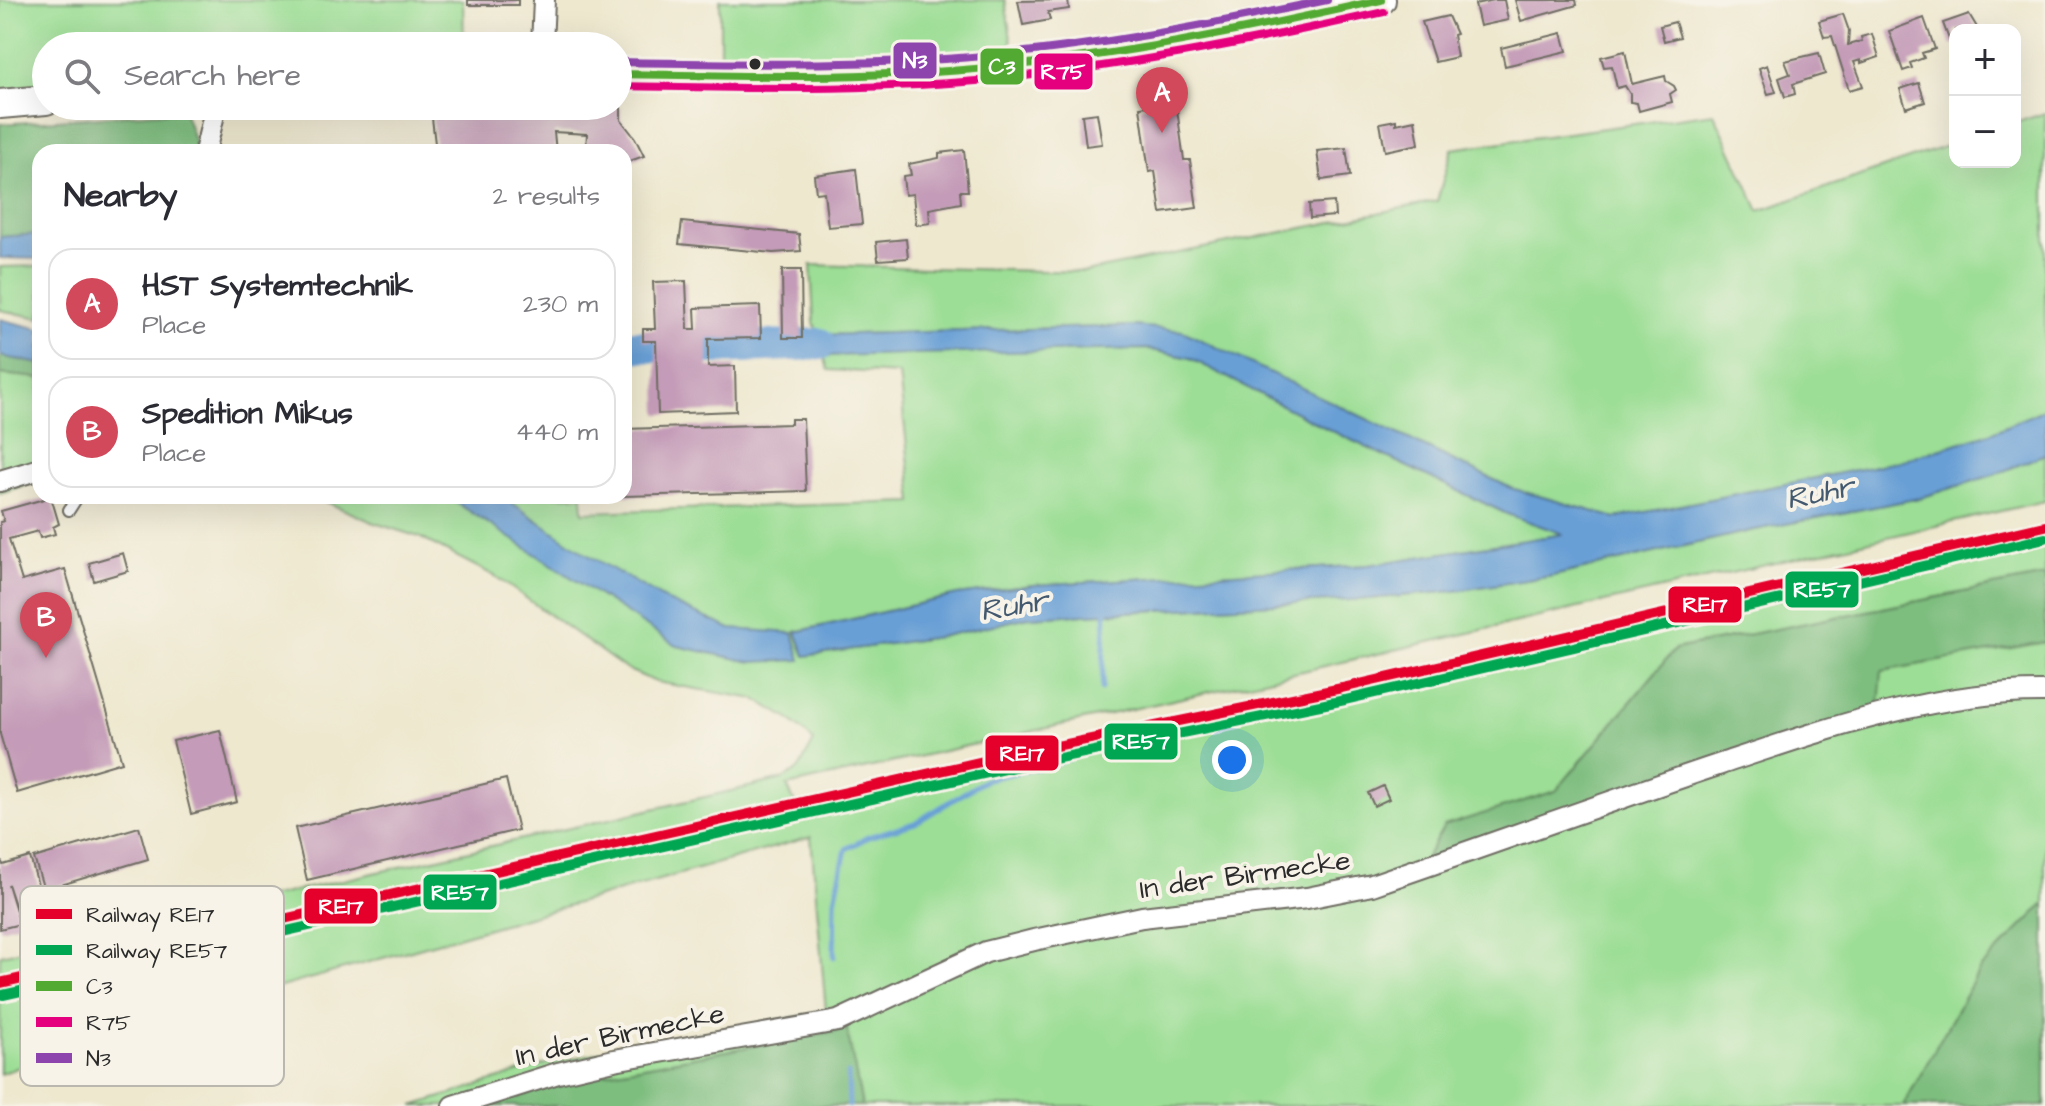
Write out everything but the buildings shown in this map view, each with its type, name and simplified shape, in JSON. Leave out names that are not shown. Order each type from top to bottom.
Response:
[{"type":"main road","points":[[632,74],[830,76],[976,69],[1171,44],[1381,0]]},
{"type":"main road","points":[[0,104],[32,101]]},
{"type":"street","points":[[543,32],[544,0]]},
{"type":"street","points":[[207,144],[213,120]]},
{"type":"street","points":[[0,481],[32,471]]},
{"type":"street","name":"In der Birmecke","points":[[453,1106],[614,1060],[838,1021],[986,952],[1034,940],[1142,917],[1307,898],[1372,885],[1765,749],[1900,710],[1969,697],[2045,692]]},
{"type":"lane","points":[[69,510],[73,504]]},
{"type":"green space","points":[[0,0],[463,0],[464,32],[32,32],[32,89],[0,92]]},
{"type":"green space","points":[[720,0],[1005,0],[1013,52],[864,66],[720,64]]},
{"type":"green space","points":[[1714,113],[1759,211],[1949,145],[1949,168],[2021,168],[2021,121],[2045,113],[2045,409],[1988,434],[1900,461],[1616,518],[1511,488],[1327,400],[1136,326],[818,335],[814,322],[811,265],[1085,272],[1437,201],[1452,149]]},
{"type":"green space","points":[[57,120],[187,120],[195,144],[32,144],[32,235],[0,237],[0,124]]},
{"type":"green space","points":[[32,266],[32,316],[0,310],[0,267]]},
{"type":"green space","points":[[1147,349],[1190,358],[1326,428],[1507,514],[1565,534],[1368,565],[1033,585],[957,595],[795,632],[805,656],[939,637],[1029,617],[1370,599],[1454,591],[1553,576],[1750,531],[1920,498],[1996,474],[2045,454],[2045,501],[787,786],[799,812],[1626,634],[2045,540],[2045,576],[1675,649],[1556,791],[1444,826],[1425,860],[1882,671],[2045,642],[2045,903],[1980,969],[1903,1106],[862,1106],[846,1030],[578,1078],[489,1106],[413,1106],[543,1065],[632,1045],[826,1012],[811,837],[284,986],[284,894],[783,779],[799,769],[814,741],[789,719],[755,699],[656,682],[626,669],[495,576],[419,537],[331,504],[582,504],[583,512],[913,502],[899,374],[828,370],[824,355]]},
{"type":"green space","points":[[0,356],[32,362],[32,377],[0,374]]},
{"type":"green space","points":[[0,374],[32,377],[32,483],[0,493]]},
{"type":"green space","points":[[2045,576],[2045,642],[1882,671],[1878,718],[1424,861],[1444,826],[1556,791],[1675,649]]},
{"type":"green space","points":[[2045,903],[2045,1106],[1903,1106],[1980,969]]},
{"type":"green space","points":[[20,951],[20,1067],[0,1074],[0,955]]},
{"type":"green space","points":[[847,1029],[862,1106],[489,1106],[578,1078]]},
{"type":"water","points":[[32,235],[32,259],[0,258],[0,237]]},
{"type":"water","points":[[0,319],[32,327],[32,362],[0,356]]},
{"type":"water","points":[[1136,326],[1183,331],[1511,488],[1616,518],[1900,461],[1988,434],[2045,409],[2045,454],[1996,474],[1920,498],[1750,531],[1553,576],[1454,591],[1370,599],[1029,617],[939,637],[805,656],[796,632],[957,595],[1033,585],[1368,565],[1563,534],[1507,514],[1326,428],[1190,358],[1147,349],[778,357],[777,341],[818,335]]},
{"type":"water","points":[[458,504],[514,504],[585,553],[668,601],[731,629],[793,633],[801,660],[751,662],[677,646]]},
{"type":"waterway","name":"Ruhr","points":[[632,346],[716,348],[820,344]]},
{"type":"waterway","points":[[1102,689],[1106,606]]},
{"type":"waterway","points":[[834,957],[835,900],[846,849],[868,837],[915,823],[987,779],[1052,765],[1104,745]]},
{"type":"waterway","points":[[848,1074],[849,1106]]},
{"type":"rail line","name":"RE17","points":[[284,919],[1002,757],[1342,688],[2045,526]]},
{"type":"rail line","name":"RE57","points":[[284,932],[1005,769],[1345,700],[2045,538]]},
{"type":"rail line","name":"RE17","points":[[0,983],[20,978]]},
{"type":"rail line","name":"RE57","points":[[3,995],[20,991]]},
{"type":"transit line","name":"N3","points":[[632,62],[839,63],[972,57],[1061,48],[1150,34],[1327,0]]},
{"type":"transit line","name":"C3","points":[[632,74],[841,76],[1026,64],[1179,42],[1381,0]]},
{"type":"transit line","name":"R75","points":[[632,86],[842,88],[1028,76],[1181,53],[1384,12]]},
{"type":"place","name":"HST Systemtechnik","points":[[1162,133]]},
{"type":"place","name":"Spedition Mikus","points":[[46,658]]}]
